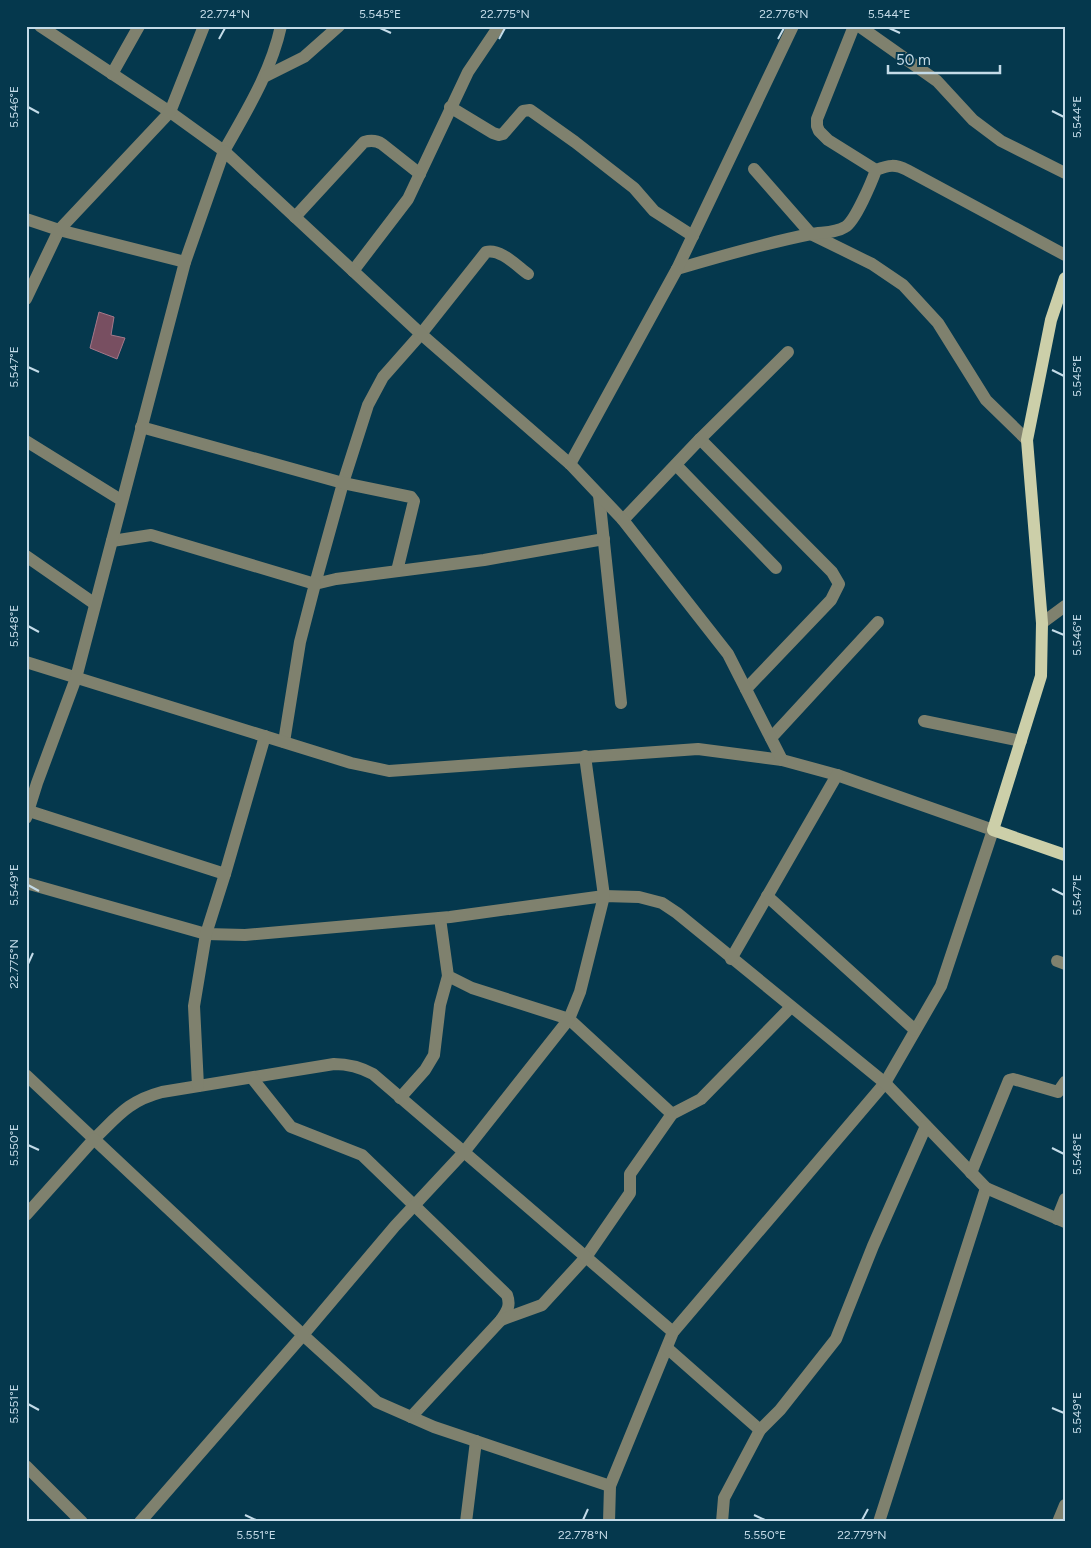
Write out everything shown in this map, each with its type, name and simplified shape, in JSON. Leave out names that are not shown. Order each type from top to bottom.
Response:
[{"type":"main road","points":[[1065,278],[1051,320],[1027,440],[1042,623],[1041,676],[993,830],[1065,855]]},
{"type":"street","points":[[40,26],[170,112],[224,151],[421,334],[570,464],[623,520],[728,654],[782,760]]},
{"type":"street","points":[[112,74],[139,26]]},
{"type":"street","points":[[26,299],[59,230],[170,112],[204,26]]},
{"type":"street","points":[[225,874],[27,814],[76,678],[121,500],[185,262],[224,151],[266,76],[281,26]]},
{"type":"street","points":[[266,76],[304,57],[339,26]]},
{"type":"street","points":[[353,271],[408,199],[468,72],[499,26]]},
{"type":"street","points":[[570,464],[677,269],[793,26]]},
{"type":"street","points":[[854,26],[817,119],[817,126],[828,140],[876,170]]},
{"type":"street","points":[[859,26],[937,81],[973,120],[1001,141],[1065,173]]},
{"type":"street","points":[[450,107],[499,135],[523,111],[530,110],[634,188],[654,211],[693,236]]},
{"type":"street","points":[[295,217],[364,142],[370,140],[377,141],[420,174]]},
{"type":"street","points":[[677,269],[811,234],[847,227],[853,219],[876,170],[891,164],[897,165],[1065,255]]},
{"type":"street","points":[[754,169],[811,234],[872,264],[903,285],[938,323],[986,400],[1027,440]]},
{"type":"street","points":[[26,219],[59,230],[185,262]]},
{"type":"street","points":[[284,742],[300,642],[343,482],[368,405],[383,377],[421,334],[486,252],[494,252],[528,274]]},
{"type":"street","points":[[623,520],[788,352]]},
{"type":"street","points":[[141,427],[343,482],[408,496],[413,499],[398,571]]},
{"type":"street","points":[[700,440],[832,572],[839,584],[831,600],[746,689]]},
{"type":"street","points":[[26,441],[121,500]]},
{"type":"street","points":[[676,465],[776,568]]},
{"type":"street","points":[[599,495],[622,703]]},
{"type":"street","points":[[112,541],[152,536],[315,584],[336,579],[484,560],[604,539]]},
{"type":"street","points":[[26,556],[95,604]]},
{"type":"street","points":[[1042,623],[1065,606]]},
{"type":"street","points":[[771,738],[878,622]]},
{"type":"street","points":[[26,662],[351,763],[389,771],[698,749],[782,760],[837,776],[993,830],[941,986],[885,1083],[673,1332],[610,1486],[609,1522]]},
{"type":"street","points":[[924,720],[1021,741]]},
{"type":"street","points":[[198,1086],[194,1006],[206,934],[265,736]]},
{"type":"street","points":[[140,1522],[414,1205],[464,1152],[570,1019],[580,992],[604,896],[585,756]]},
{"type":"street","points":[[26,775],[37,783]]},
{"type":"street","points":[[731,959],[837,776]]},
{"type":"street","points":[[26,884],[206,934],[245,936],[440,918],[604,896],[639,897],[662,903],[677,913],[885,1083],[986,1188],[1061,1220],[1065,1199]]},
{"type":"street","points":[[768,896],[915,1030]]},
{"type":"street","points":[[400,1098],[425,1070],[434,1055],[440,1005],[448,976],[440,918]]},
{"type":"street","points":[[448,976],[472,988],[570,1019],[672,1114]]},
{"type":"street","points":[[501,1320],[542,1305],[586,1257],[630,1193],[630,1174],[672,1114],[701,1099],[790,1007]]},
{"type":"street","points":[[26,1215],[94,1139],[129,1105],[144,1096],[334,1064],[348,1064],[361,1067],[373,1074],[673,1332]]},
{"type":"street","points":[[26,1076],[377,1402],[434,1427],[610,1486]]},
{"type":"street","points":[[252,1078],[292,1127],[362,1154],[507,1295],[510,1302],[509,1309],[501,1320],[411,1417]]},
{"type":"street","points":[[971,1173],[1009,1080],[1013,1079],[1058,1092],[1065,1082]]},
{"type":"street","points":[[722,1522],[724,1498],[760,1430],[780,1410],[836,1340],[873,1246],[926,1126]]},
{"type":"street","points":[[879,1522],[986,1188]]},
{"type":"street","points":[[667,1348],[760,1430]]},
{"type":"street","points":[[466,1522],[476,1441]]},
{"type":"street","points":[[26,1466],[82,1522]]},
{"type":"street","points":[[1058,1522],[1065,1505]]},
{"type":"building","points":[[99,312],[114,317],[111,335],[125,338],[117,359],[90,348]]}]
